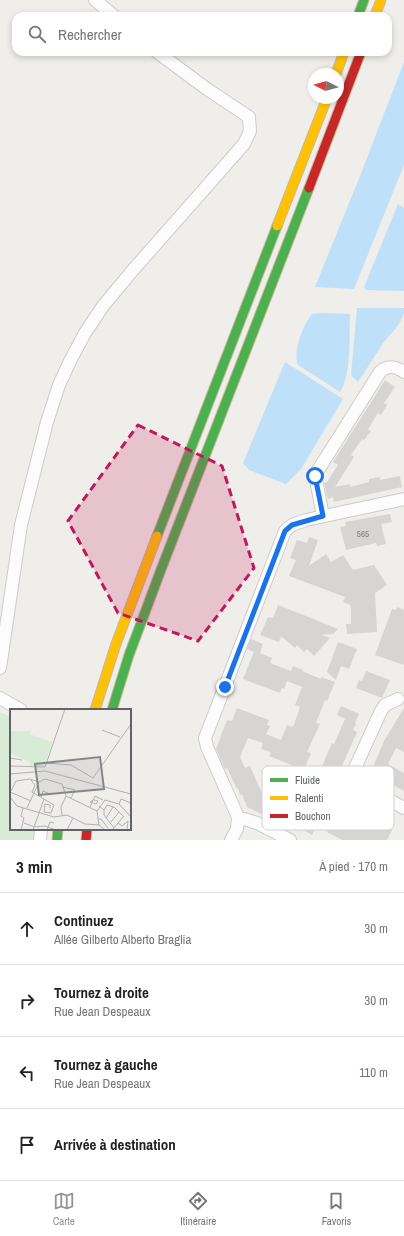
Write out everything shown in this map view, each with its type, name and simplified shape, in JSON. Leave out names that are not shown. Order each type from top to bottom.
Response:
[{"type":"highway","points":[[360,12],[364,0]]},
{"type":"highway","points":[[376,12],[381,0]]},
{"type":"highway","points":[[338,68],[343,56]]},
{"type":"highway","points":[[112,709],[129,655],[155,586],[359,56]]},
{"type":"highway","points":[[95,709],[121,631],[324,104]]},
{"type":"highway","points":[[134,570],[160,510],[182,474]]},
{"type":"highway","points":[[57,840],[58,830]]},
{"type":"highway","points":[[86,840],[87,830]]},
{"type":"street","points":[[96,0],[110,12]]},
{"type":"street","points":[[0,668],[21,525],[59,385],[70,361],[85,333],[103,306],[244,144],[250,132],[249,117],[207,89],[162,56]]},
{"type":"street","points":[[323,516],[315,476],[380,372],[389,367],[396,367],[404,372]]},
{"type":"street","points":[[231,840],[237,829],[238,817],[207,747],[205,738],[285,531],[292,525],[323,516],[404,499]]},
{"type":"street","points":[[2,697],[20,709]]},
{"type":"street","points":[[356,766],[381,711],[385,705],[398,699]]},
{"type":"street","points":[[394,803],[404,808]]},
{"type":"street","points":[[238,817],[262,826]]},
{"type":"street","points":[[40,840],[41,830]]},
{"type":"street","points":[[269,830],[290,840]]},
{"type":"highlighted area","points":[[138,425],[222,466],[254,568],[198,641],[118,613],[68,521]]},
{"type":"green space","points":[[0,712],[10,717],[10,830],[35,830],[34,840],[0,840]]},
{"type":"water","points":[[404,62],[404,165],[354,289],[315,287],[360,176]]},
{"type":"water","points":[[398,204],[404,208],[404,291],[366,290],[364,287]]},
{"type":"water","points":[[357,308],[404,308],[402,319],[399,324],[382,345],[358,382],[351,375]]},
{"type":"water","points":[[312,314],[350,314],[348,365],[344,384],[340,392],[298,365],[297,353],[302,331]]},
{"type":"water","points":[[285,362],[343,399],[301,469],[286,484],[249,470],[243,463]]},
{"type":"building","points":[[385,380],[395,387],[384,403],[387,405],[381,415],[378,413],[368,429],[371,431],[364,440],[362,439],[351,455],[354,457],[335,487],[350,484],[350,487],[369,482],[369,479],[380,477],[380,480],[400,476],[402,487],[334,502],[333,497],[328,499],[324,483],[327,482],[338,465],[333,462]]},
{"type":"building","points":[[390,514],[392,522],[381,524],[386,544],[377,546],[376,543],[346,550],[340,527],[346,526],[345,522]]},
{"type":"building","points":[[309,537],[318,540],[309,566],[326,554],[331,562],[343,555],[353,570],[374,565],[387,585],[375,593],[377,632],[347,634],[346,624],[351,624],[351,609],[350,605],[343,602],[345,597],[289,576],[296,560],[290,558],[297,540],[307,543]]},
{"type":"building","points":[[278,605],[338,629],[333,634],[321,635],[330,638],[314,656],[307,649],[304,652],[297,645],[295,648],[281,636],[279,642],[260,635],[268,617],[273,618]]},
{"type":"building","points":[[397,607],[404,610],[404,665],[375,655],[392,609],[396,610]]},
{"type":"building","points":[[251,639],[263,644],[260,653],[272,658],[270,663],[291,671],[293,666],[321,679],[321,677],[335,682],[327,701],[325,700],[316,723],[320,724],[307,752],[311,753],[306,766],[294,766],[269,756],[271,752],[261,749],[263,743],[248,738],[240,757],[245,768],[250,766],[262,793],[262,814],[247,807],[242,794],[240,795],[238,788],[237,789],[227,768],[225,769],[216,749],[227,720],[232,721],[237,708],[269,720],[267,725],[270,726],[266,734],[281,740],[287,725],[292,727],[294,725],[300,707],[295,705],[302,687],[287,681],[284,689],[282,688],[280,693],[243,679],[254,652],[247,649]]},
{"type":"building","points":[[338,642],[357,649],[349,669],[341,666],[336,680],[327,672]]},
{"type":"building","points":[[366,671],[390,680],[382,698],[356,688],[359,680],[362,681]]},
{"type":"building","points":[[341,706],[359,714],[353,730],[357,732],[342,766],[322,766],[345,719],[337,715]]},
{"type":"building","points":[[404,708],[404,752],[396,748],[388,764],[392,766],[373,766],[384,741]]},
{"type":"building","points":[[394,767],[404,773],[404,791],[394,786]]},
{"type":"building","points":[[303,830],[314,830],[312,835]]},
{"type":"building","points":[[328,830],[392,830],[387,840],[342,840],[327,832]]},
{"type":"traffic: fast","points":[[360,12],[364,0]]},
{"type":"traffic: fast","points":[[112,709],[129,655],[162,567],[309,188]]},
{"type":"traffic: fast","points":[[157,536],[277,226]]},
{"type":"traffic: fast","points":[[57,840],[58,830]]},
{"type":"traffic: slow","points":[[376,12],[381,0]]},
{"type":"traffic: slow","points":[[338,68],[343,56]]},
{"type":"traffic: slow","points":[[277,226],[325,104]]},
{"type":"traffic: slow","points":[[95,709],[116,644],[157,536]]},
{"type":"traffic: jam","points":[[309,188],[359,56]]},
{"type":"traffic: jam","points":[[86,840],[87,830]]},
{"type":"route","points":[[225,687],[285,531],[292,525],[323,516],[315,476]]}]
